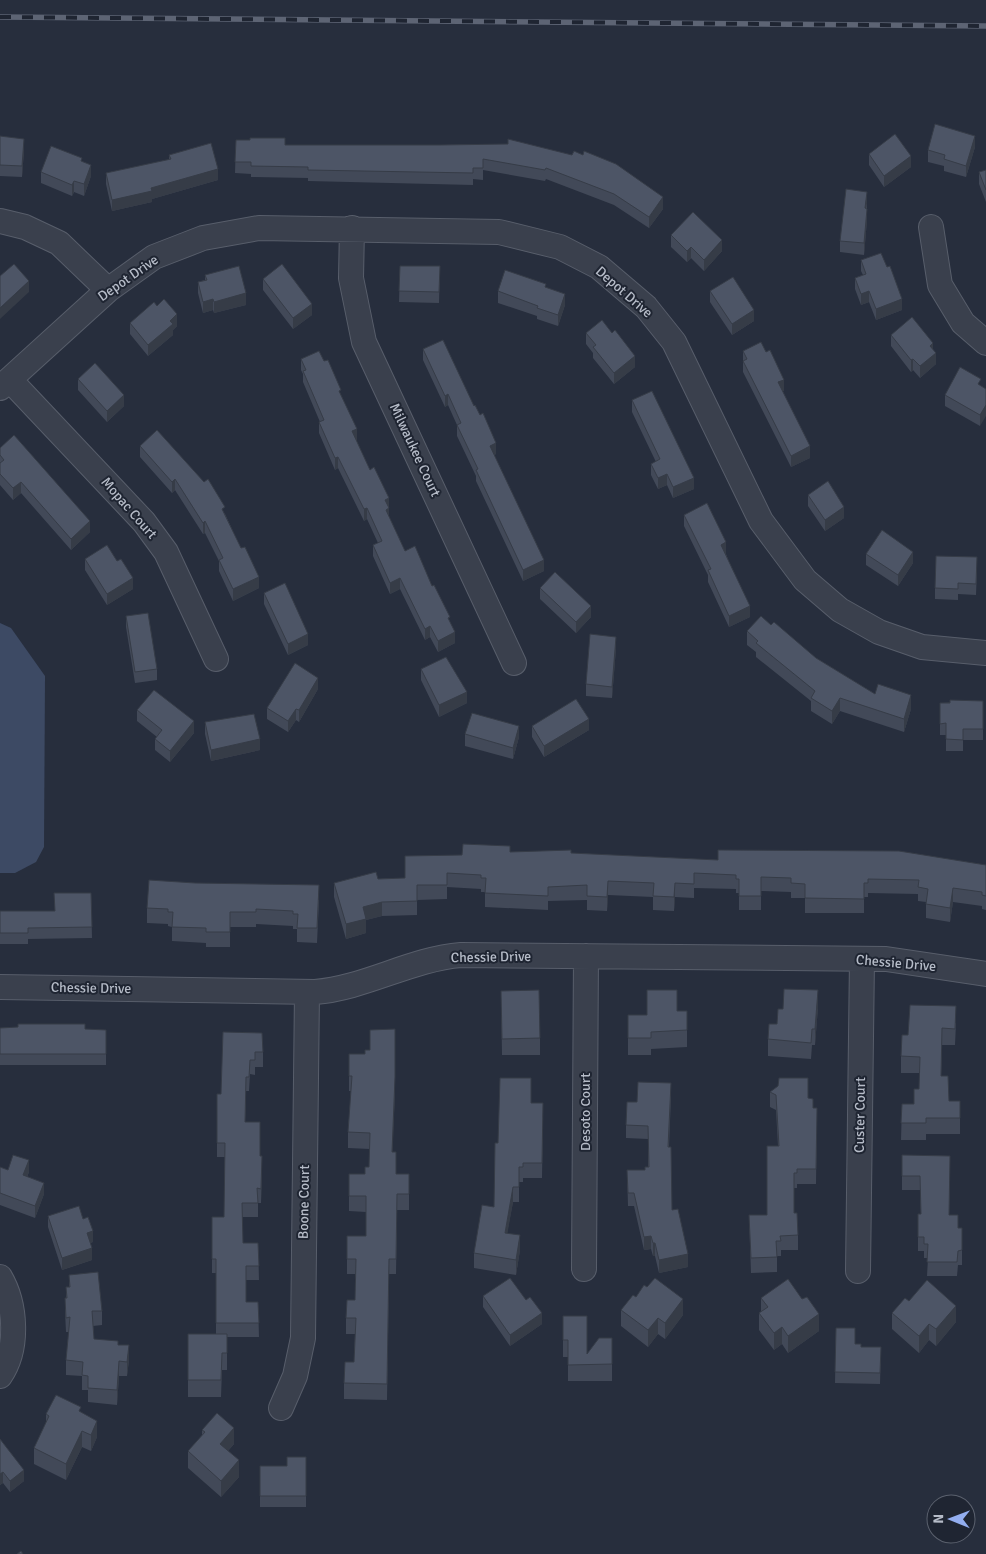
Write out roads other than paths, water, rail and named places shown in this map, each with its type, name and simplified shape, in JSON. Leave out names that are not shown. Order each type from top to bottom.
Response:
[{"type":"street","points":[[0,221],[26,226],[59,243],[108,290]]},
{"type":"street","points":[[931,227],[940,285],[963,323],[986,343]]},
{"type":"street","name":"Depot Drive","points":[[5,384],[108,290],[154,257],[203,238],[259,228],[352,228],[499,232],[560,247],[599,267],[646,307],[674,342],[761,522],[806,580],[840,610],[879,632],[922,646],[986,653]]},
{"type":"street","name":"Milwaukee Court","points":[[352,228],[351,278],[364,342],[514,663]]},
{"type":"street","name":"Mopac Court","points":[[5,384],[150,530],[166,552],[216,659]]},
{"type":"street","name":"Chessie Drive","points":[[0,987],[307,992],[338,989],[454,956],[862,958],[900,960],[986,974]]},
{"type":"street","name":"Desoto Court","points":[[584,1269],[586,956]]},
{"type":"street","name":"Custer Court","points":[[858,1271],[862,958]]},
{"type":"street","name":"Boone Court","points":[[281,1408],[295,1376],[303,1338],[307,992]]},
{"type":"street","points":[[0,1276],[4,1284],[13,1322],[11,1348],[0,1376]]},
{"type":"water","points":[[0,623],[11,628],[45,676],[44,847],[36,862],[15,873],[0,873]]},
{"type":"railway","points":[[0,17],[986,26]]}]
